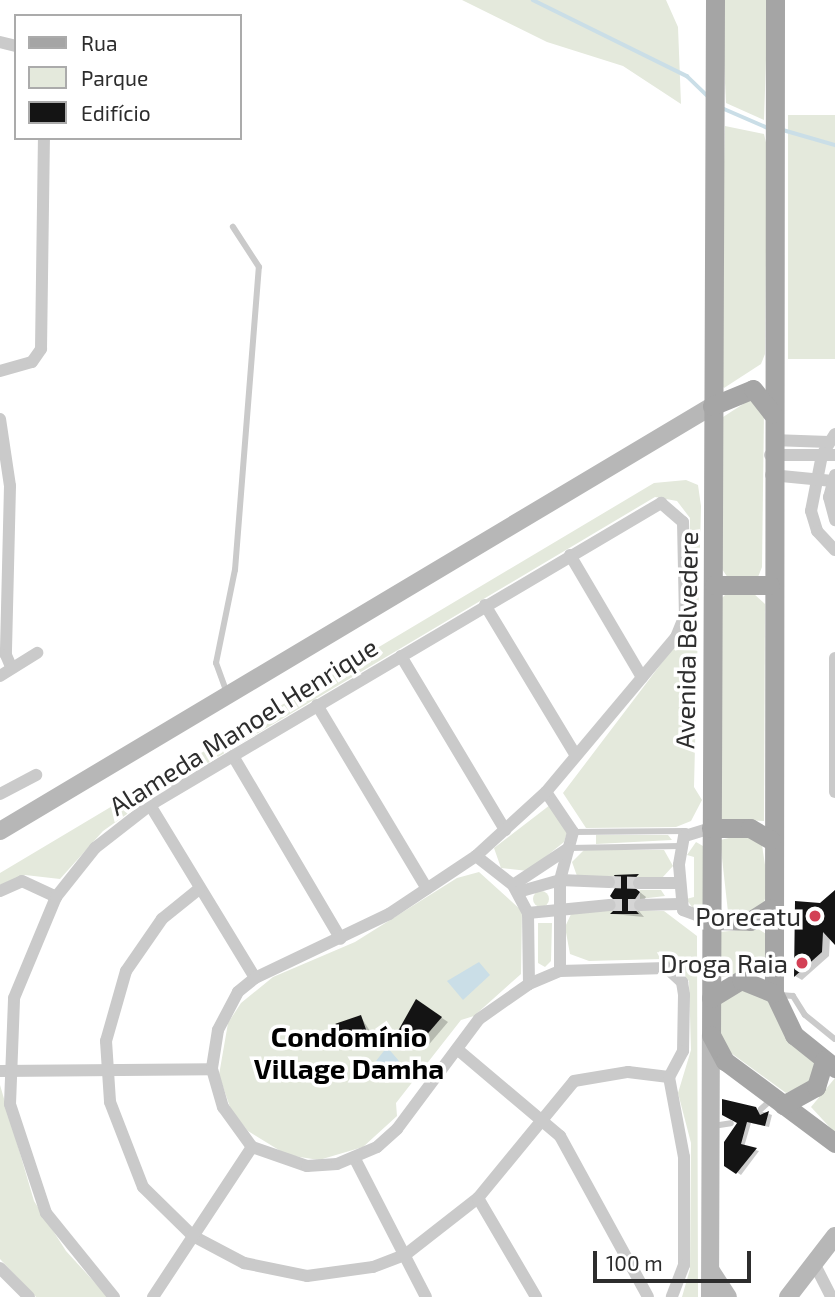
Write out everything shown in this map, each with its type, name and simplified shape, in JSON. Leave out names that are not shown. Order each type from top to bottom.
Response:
[{"type":"main road","name":"Avenida Belvedere","points":[[711,1035],[711,920],[701,830],[714,585],[712,406],[715,0]]},
{"type":"main road","points":[[772,1104],[816,1087],[830,1064],[785,1023],[774,994],[770,908],[770,585],[776,160],[775,0]]},
{"type":"main road","points":[[712,406],[753,389],[773,414]]},
{"type":"main road","points":[[714,585],[770,585]]},
{"type":"main road","points":[[701,830],[750,828],[771,840]]},
{"type":"main road","points":[[711,920],[750,921],[770,908]]},
{"type":"main road","points":[[711,998],[741,980],[774,994]]},
{"type":"main road","points":[[711,1035],[726,1061],[772,1104],[835,1143]]},
{"type":"street","points":[[0,371],[38,358],[44,140]]},
{"type":"street","points":[[0,831],[227,693],[712,406]]},
{"type":"street","points":[[0,419],[10,486],[6,655],[11,667]]},
{"type":"street","points":[[666,434],[691,426],[712,441]]},
{"type":"street","points":[[771,447],[832,438],[829,455],[815,480],[811,511],[817,531],[835,550]]},
{"type":"street","points":[[771,447],[829,455]]},
{"type":"street","points":[[771,475],[815,480],[834,478],[835,520]]},
{"type":"street","name":"Alameda Manoel Henrique","points":[[114,1297],[46,1213],[18,1141],[4,1071],[17,986],[56,897],[95,848],[150,805],[646,507],[671,506],[683,522],[683,626],[642,677]]},
{"type":"street","points":[[570,555],[642,677],[545,792],[475,856],[427,889],[341,939],[254,978],[226,1011],[212,1069],[223,1107],[252,1147],[307,1166],[355,1159],[397,1129],[479,1019],[529,984],[560,971],[655,966],[677,975],[684,995],[683,1051],[669,1076],[684,1157],[684,1265],[672,1297]]},
{"type":"street","points":[[485,605],[576,756]]},
{"type":"street","points":[[0,676],[37,653]]},
{"type":"street","points":[[401,656],[505,830]]},
{"type":"street","points":[[835,658],[835,792]]},
{"type":"street","points":[[317,705],[427,889]]},
{"type":"street","points":[[233,756],[341,939]]},
{"type":"street","points":[[0,794],[36,775]]},
{"type":"street","points":[[545,792],[573,832],[560,880],[560,971]]},
{"type":"street","points":[[150,805],[254,978]]},
{"type":"street","points":[[701,830],[680,846],[680,904],[687,914],[711,920]]},
{"type":"street","points":[[516,889],[569,848]]},
{"type":"street","points":[[475,856],[516,889],[528,914],[529,984]]},
{"type":"street","points":[[516,889],[560,880],[609,882]]},
{"type":"street","points":[[0,891],[22,881],[56,897]]},
{"type":"street","points":[[639,883],[680,883]]},
{"type":"street","points":[[199,889],[162,919],[126,971],[112,1007],[107,1070],[128,1159],[143,1187],[193,1236],[244,1263],[307,1276],[373,1267],[405,1255],[478,1198],[542,1115],[574,1081],[628,1072],[669,1076]]},
{"type":"street","points":[[640,905],[680,904]]},
{"type":"street","points":[[528,914],[610,905]]},
{"type":"street","points":[[710,1297],[711,1035]]},
{"type":"street","points":[[457,1049],[542,1115],[560,1136],[648,1297]]},
{"type":"street","points":[[4,1071],[212,1069]]},
{"type":"street","points":[[152,1297],[252,1147]]},
{"type":"street","points":[[355,1159],[426,1297]]},
{"type":"street","points":[[478,1198],[536,1297]]},
{"type":"street","points":[[788,1297],[835,1236]]},
{"type":"street","points":[[814,1264],[827,1296]]},
{"type":"street","points":[[0,1268],[29,1297]]},
{"type":"street","points":[[710,1268],[728,1297]]},
{"type":"street","points":[[9,1297],[18,1286]]},
{"type":"lane","points":[[227,693],[216,663],[235,570],[259,267],[233,227]]},
{"type":"lane","points":[[573,832],[701,830]]},
{"type":"lane","points":[[569,848],[680,846]]},
{"type":"lane","points":[[774,994],[793,996],[805,1015],[835,1039]]},
{"type":"lane","points":[[711,1127],[732,1123]]},
{"type":"green space","points":[[462,0],[666,0],[678,27],[681,104],[623,66],[547,42]]},
{"type":"green space","points":[[721,0],[768,0],[764,120],[726,103]]},
{"type":"green space","points":[[788,115],[835,115],[835,359],[788,359]]},
{"type":"green space","points":[[725,126],[764,134],[767,147],[765,354],[761,364],[724,388],[718,381]]},
{"type":"green space","points":[[751,399],[764,412],[762,567],[758,577],[728,578],[722,569],[723,417]]},
{"type":"green space","points":[[686,480],[698,485],[701,506],[694,787],[702,800],[691,821],[676,827],[586,828],[563,793],[689,627],[690,518],[677,501],[655,497],[154,795],[103,831],[60,879],[25,875],[0,885],[0,873],[654,483]]},
{"type":"green space","points":[[726,594],[754,594],[765,604],[764,821],[721,819],[721,599]]},
{"type":"green space","points":[[550,805],[567,833],[564,842],[528,871],[501,868],[494,848]]},
{"type":"green space","points":[[747,834],[762,845],[768,885],[762,912],[728,912],[720,840]]},
{"type":"green space","points":[[596,835],[668,835],[672,840],[596,844]]},
{"type":"green space","points":[[696,842],[703,846],[704,905],[696,912],[686,899],[694,897],[694,857],[687,855]]},
{"type":"green space","points":[[584,850],[664,850],[673,866],[662,878],[577,876],[572,862]]},
{"type":"green space","points":[[479,872],[522,911],[521,974],[474,1016],[461,1020],[396,1103],[397,1116],[363,1147],[319,1160],[287,1155],[248,1131],[231,1110],[219,1075],[228,1023],[241,1003],[273,977],[355,942],[457,878]]},
{"type":"green space","points":[[640,890],[661,890],[665,896],[640,899]]},
{"type":"green space","points":[[538,891],[544,891],[549,899],[547,905],[538,907],[533,902],[533,896]]},
{"type":"green space","points":[[664,911],[697,936],[698,1297],[682,1297],[690,1269],[691,1143],[678,1093],[691,1050],[689,981],[662,959],[589,961],[570,954],[565,927],[572,912]]},
{"type":"green space","points":[[538,923],[552,923],[551,961],[545,967],[538,963]]},
{"type":"green space","points":[[757,928],[766,934],[765,973],[720,977],[720,932]]},
{"type":"green space","points":[[731,989],[762,992],[815,1060],[810,1082],[786,1093],[731,1053],[719,1032],[720,1001]]},
{"type":"green space","points":[[835,1078],[835,1133],[811,1107]]},
{"type":"green space","points":[[0,1085],[34,1201],[66,1251],[108,1297],[36,1297],[0,1259]]},
{"type":"water","points":[[479,962],[490,975],[463,1000],[447,981]]},
{"type":"water","points":[[387,1047],[399,1061],[392,1071],[376,1061]]},
{"type":"building","points":[[639,874],[630,884],[640,892],[631,905],[639,914],[610,914],[619,905],[610,896],[618,883],[614,875]]},
{"type":"building","points":[[835,890],[835,945],[823,932],[822,952],[794,977],[795,901],[820,903]]},
{"type":"building","points":[[416,999],[442,1017],[418,1045],[398,1031]]},
{"type":"building","points":[[361,1015],[368,1035],[342,1044],[335,1024]]},
{"type":"building","points":[[722,1099],[756,1107],[760,1115],[769,1111],[765,1126],[747,1122],[741,1144],[757,1148],[736,1174],[724,1166],[724,1142],[737,1123],[722,1115]]},
{"type":"waterway","points":[[533,0],[687,76],[708,96]]},
{"type":"waterway","points":[[722,108],[768,128]]},
{"type":"waterway","points":[[783,130],[835,145]]},
{"type":"tunnel","points":[[609,882],[639,883]]},
{"type":"tunnel","points":[[610,905],[640,905]]},
{"type":"place","name":"Porecatu","points":[[815,916]]},
{"type":"place","name":"Droga Raia","points":[[802,963]]},
{"type":"district","name":"Condomínio Village Damha","points":[[349,1052]]}]
